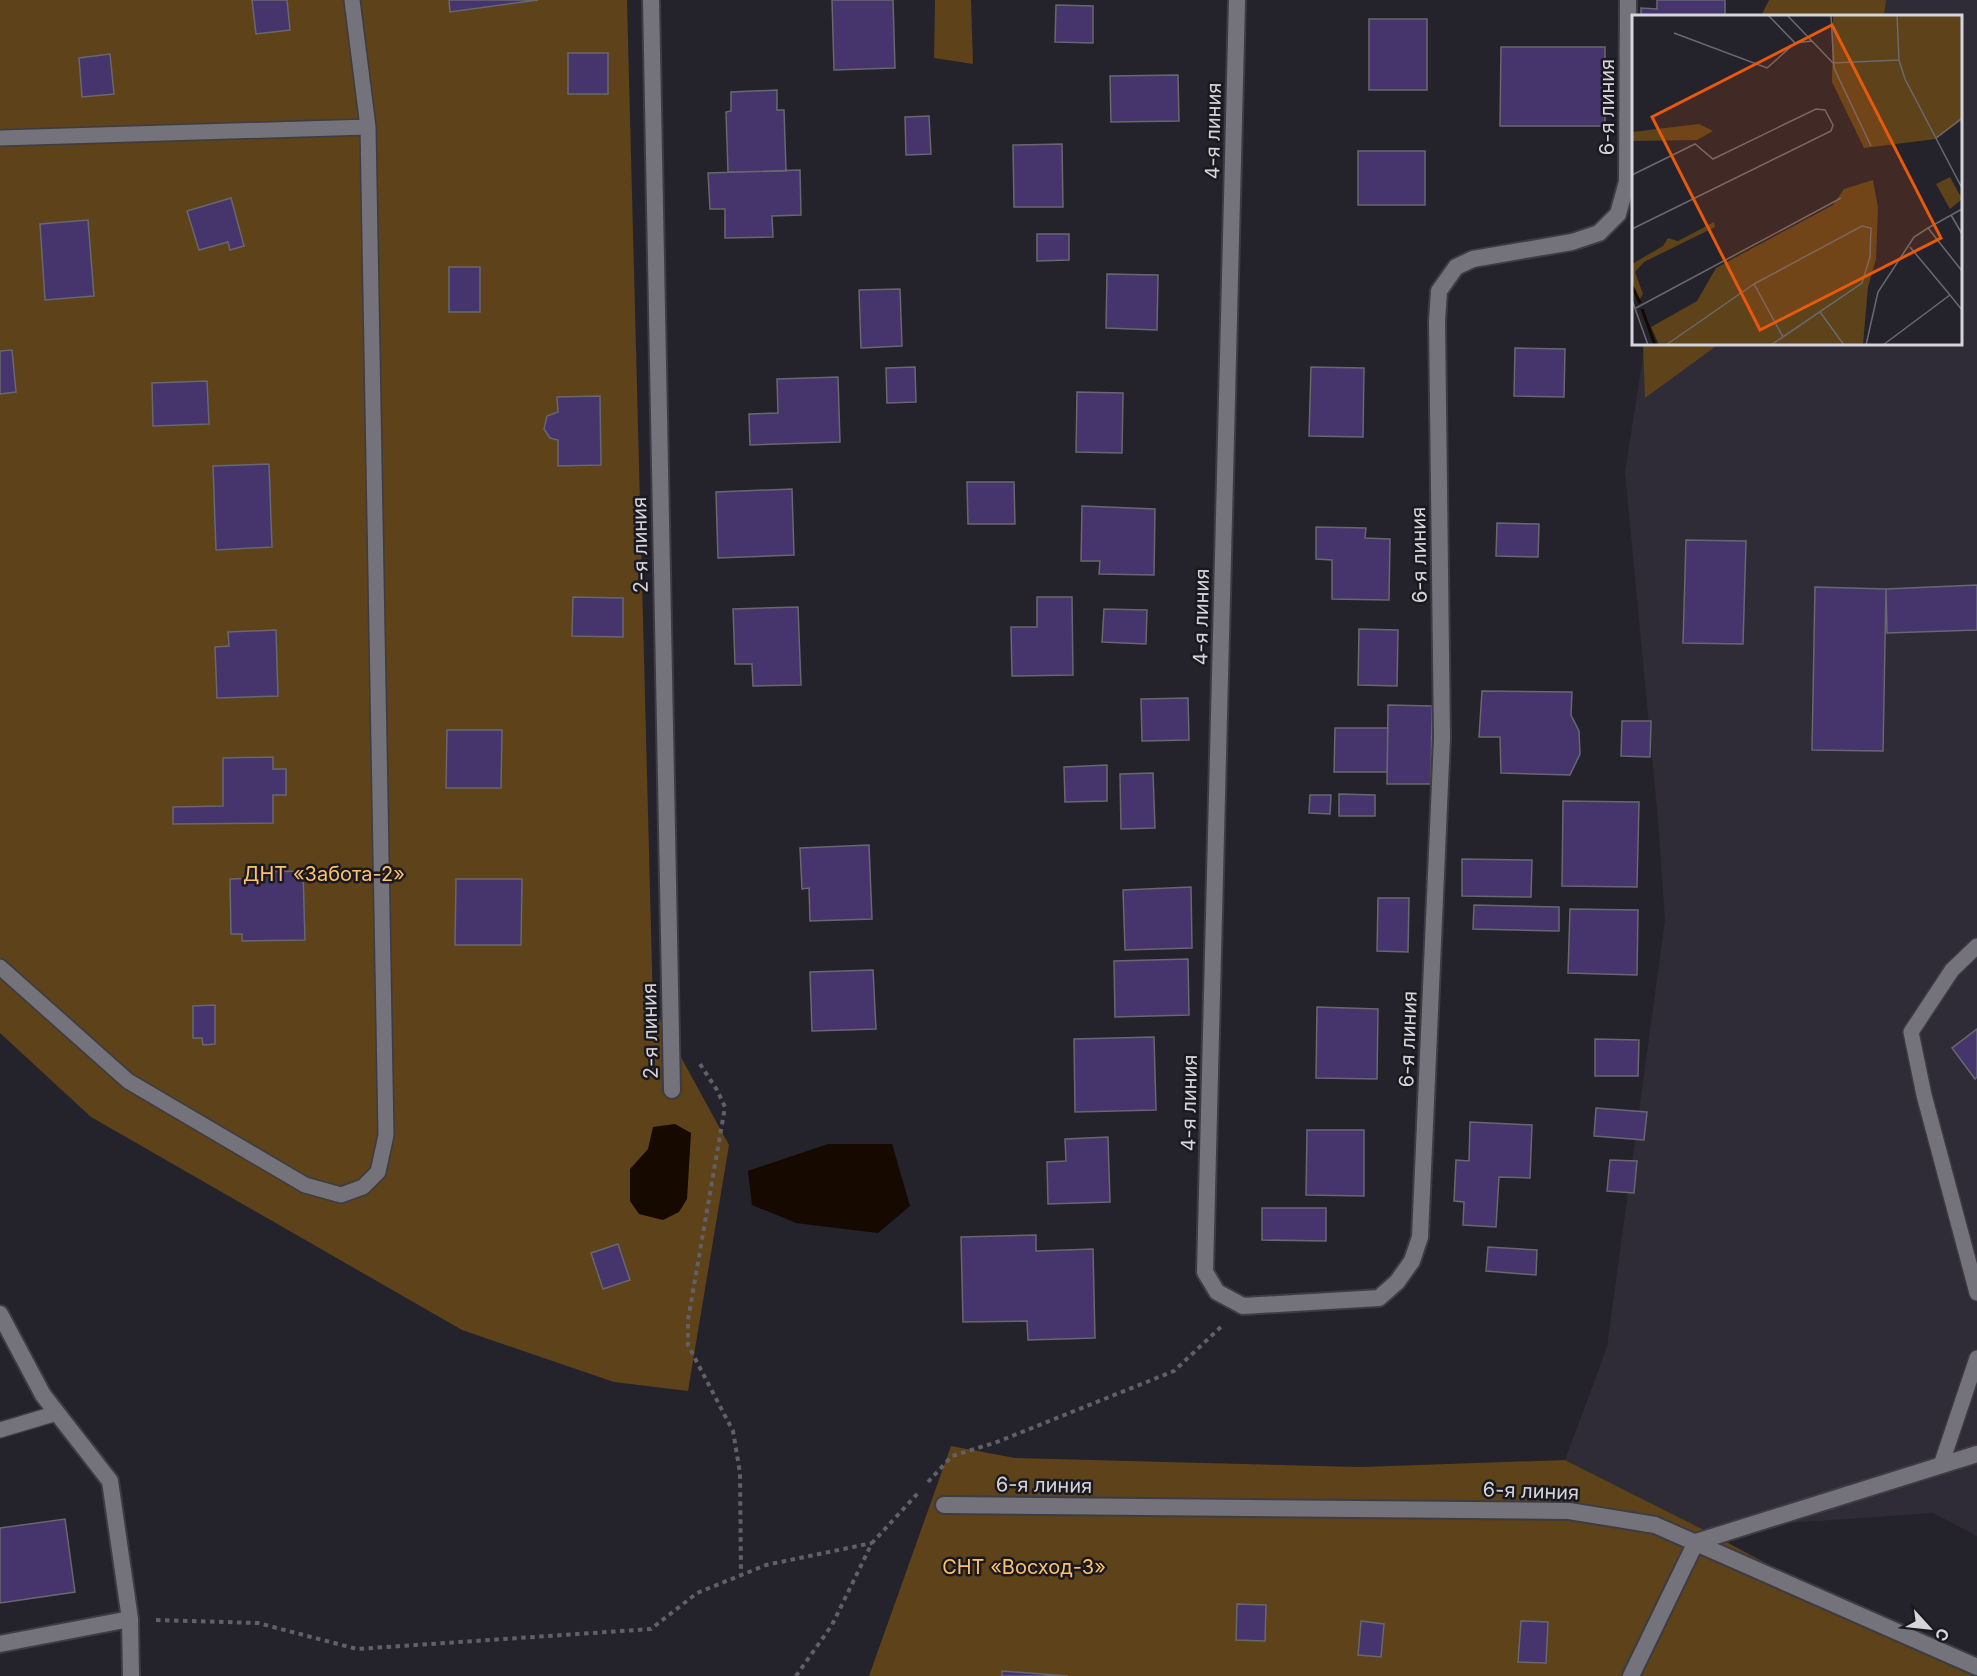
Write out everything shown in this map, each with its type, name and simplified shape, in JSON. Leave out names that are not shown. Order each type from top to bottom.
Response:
[{"type":"street","name":"2-я линия","points":[[651,0],[672,1090]]},
{"type":"street","name":"4-я линия","points":[[1237,0],[1205,1272],[1217,1292],[1243,1306]]},
{"type":"street","name":"6-я линия","points":[[1243,1306],[1379,1298],[1397,1282],[1412,1261],[1420,1237],[1442,738],[1437,321],[1439,291],[1456,267],[1473,258],[1572,242],[1599,233],[1618,214],[1627,182],[1628,0]]},
{"type":"street","points":[[0,1314],[43,1395],[110,1481],[130,1619],[131,1676]]},
{"type":"street","points":[[1631,1676],[1696,1542],[1977,1454]]},
{"type":"street","name":"6-я линия","points":[[944,1505],[1569,1511],[1655,1525],[1977,1667]]},
{"type":"street","points":[[0,1644],[130,1619]]},
{"type":"lane","points":[[0,967],[128,1081],[305,1185],[341,1195],[363,1187],[378,1172],[386,1135],[368,127],[352,0]]},
{"type":"lane","points":[[0,138],[368,127]]},
{"type":"lane","points":[[1977,946],[1952,970],[1911,1032],[1924,1095],[1977,1293]]},
{"type":"lane","points":[[1941,1465],[1977,1358]]},
{"type":"lane","points":[[0,1430],[57,1413]]},
{"type":"path","points":[[699,1063],[717,1090],[724,1107],[688,1320],[688,1345],[733,1431],[740,1473],[741,1575]]},
{"type":"path","points":[[928,1482],[952,1456],[997,1442],[1174,1371],[1243,1306]]},
{"type":"path","points":[[796,1676],[832,1625],[872,1543],[920,1491]]},
{"type":"path","points":[[130,1619],[258,1623],[357,1649],[651,1629],[697,1593],[766,1565],[872,1543]]},
{"type":"shaded area","points":[[1782,0],[1977,0],[1977,1536],[1933,1513],[1702,1529],[1565,1460],[1607,1347],[1665,920],[1658,820],[1625,472],[1645,345],[1962,345],[1962,15],[1774,15]]},
{"type":"shaded area","points":[[675,1124],[691,1133],[687,1199],[679,1212],[663,1220],[639,1214],[630,1201],[630,1169],[648,1149],[653,1127]]},
{"type":"shaded area","points":[[828,1144],[892,1144],[910,1206],[878,1233],[796,1223],[752,1205],[748,1171]]},
{"type":"green space","name":"ДНТ «Забота-2»","points":[[0,0],[627,0],[653,1006],[729,1145],[688,1391],[614,1382],[462,1330],[91,1117],[0,1033]]},
{"type":"green space","points":[[935,0],[971,0],[973,64],[934,58]]},
{"type":"green space","points":[[1769,0],[1886,0],[1884,15],[1762,15]]},
{"type":"green space","points":[[1643,345],[1718,345],[1645,398]]},
{"type":"green space","name":"СНТ «Восход-3»","points":[[951,1446],[1015,1458],[1361,1467],[1565,1460],[1702,1529],[1977,1676],[869,1676]]},
{"type":"building","points":[[252,0],[287,0],[290,30],[256,34]]},
{"type":"building","points":[[449,0],[538,0],[450,12]]},
{"type":"building","points":[[832,0],[893,0],[895,68],[834,70]]},
{"type":"building","points":[[1657,0],[1725,0],[1725,15],[1641,15],[1641,8],[1657,9]]},
{"type":"building","points":[[1056,5],[1093,6],[1093,43],[1055,42]]},
{"type":"building","points":[[1369,19],[1427,19],[1427,90],[1369,90]]},
{"type":"building","points":[[1501,47],[1605,47],[1605,126],[1500,126]]},
{"type":"building","points":[[568,53],[608,53],[608,94],[568,94]]},
{"type":"building","points":[[110,54],[114,94],[82,97],[79,58]]},
{"type":"building","points":[[1178,75],[1179,121],[1111,122],[1110,76]]},
{"type":"building","points":[[777,90],[777,110],[784,110],[786,171],[728,172],[726,112],[731,111],[731,92]]},
{"type":"building","points":[[929,116],[931,154],[906,155],[905,117]]},
{"type":"building","points":[[1062,144],[1063,207],[1014,207],[1013,145]]},
{"type":"building","points":[[1358,151],[1425,151],[1425,205],[1358,205]]},
{"type":"building","points":[[800,170],[801,215],[772,216],[773,237],[725,238],[725,209],[710,209],[708,173]]},
{"type":"building","points":[[231,198],[244,246],[230,250],[228,242],[199,250],[187,211]]},
{"type":"building","points":[[88,220],[94,296],[45,300],[40,224]]},
{"type":"building","points":[[1037,234],[1069,234],[1069,260],[1037,261]]},
{"type":"building","points":[[449,267],[480,267],[480,312],[449,312]]},
{"type":"building","points":[[1107,274],[1158,275],[1157,330],[1106,328]]},
{"type":"building","points":[[900,289],[902,346],[861,348],[859,290]]},
{"type":"building","points":[[1515,348],[1565,349],[1564,397],[1514,396]]},
{"type":"building","points":[[12,350],[16,392],[0,394],[0,351]]},
{"type":"building","points":[[915,367],[916,402],[887,403],[886,368]]},
{"type":"building","points":[[1311,367],[1364,368],[1363,437],[1309,436]]},
{"type":"building","points":[[838,377],[840,442],[750,445],[749,414],[778,413],[777,379]]},
{"type":"building","points":[[207,381],[209,424],[153,426],[152,383]]},
{"type":"building","points":[[1077,392],[1123,393],[1122,453],[1076,452]]},
{"type":"building","points":[[600,396],[601,465],[558,466],[558,440],[550,438],[544,429],[547,416],[558,412],[557,397]]},
{"type":"building","points":[[269,464],[272,547],[216,550],[213,466]]},
{"type":"building","points":[[967,482],[1014,482],[1015,524],[968,524]]},
{"type":"building","points":[[792,489],[794,555],[718,558],[716,492]]},
{"type":"building","points":[[1082,506],[1155,509],[1154,575],[1099,574],[1100,561],[1081,561]]},
{"type":"building","points":[[1497,523],[1539,524],[1538,557],[1496,556]]},
{"type":"building","points":[[1316,527],[1366,528],[1365,538],[1390,539],[1389,600],[1332,599],[1332,560],[1316,559]]},
{"type":"building","points":[[1686,540],[1746,541],[1743,644],[1683,643]]},
{"type":"building","points":[[1977,585],[1977,630],[1887,633],[1886,589]]},
{"type":"building","points":[[1815,587],[1886,589],[1883,751],[1812,750]]},
{"type":"building","points":[[573,597],[623,598],[623,637],[572,636]]},
{"type":"building","points":[[1037,597],[1072,597],[1073,675],[1012,676],[1011,627],[1037,627]]},
{"type":"building","points":[[798,607],[801,685],[753,686],[752,664],[735,664],[733,609]]},
{"type":"building","points":[[1104,609],[1147,610],[1146,644],[1102,642]]},
{"type":"building","points":[[1359,629],[1398,630],[1397,686],[1358,685]]},
{"type":"building","points":[[276,630],[278,696],[217,698],[215,647],[229,646],[228,632]]},
{"type":"building","points":[[1482,691],[1572,692],[1571,715],[1579,731],[1580,754],[1570,775],[1501,773],[1500,737],[1479,737]]},
{"type":"building","points":[[1188,698],[1189,740],[1142,741],[1141,699]]},
{"type":"building","points":[[1388,705],[1432,706],[1431,784],[1387,784]]},
{"type":"building","points":[[1622,721],[1651,721],[1650,757],[1621,756]]},
{"type":"building","points":[[1335,728],[1388,728],[1387,772],[1334,772]]},
{"type":"building","points":[[447,730],[502,730],[501,788],[446,788]]},
{"type":"building","points":[[273,757],[273,769],[286,769],[286,795],[273,795],[273,823],[173,824],[173,807],[223,806],[223,758]]},
{"type":"building","points":[[1107,765],[1107,801],[1065,802],[1064,767]]},
{"type":"building","points":[[1153,773],[1155,828],[1121,829],[1120,774]]},
{"type":"building","points":[[1339,794],[1375,795],[1375,816],[1339,816]]},
{"type":"building","points":[[1310,795],[1331,795],[1330,814],[1309,813]]},
{"type":"building","points":[[1563,801],[1639,802],[1637,887],[1562,886]]},
{"type":"building","points":[[869,845],[872,919],[810,921],[809,888],[802,889],[800,848]]},
{"type":"building","points":[[1462,859],[1532,860],[1531,897],[1462,896]]},
{"type":"building","points":[[303,871],[305,940],[242,941],[242,934],[231,934],[230,879],[263,878],[263,872]]},
{"type":"building","points":[[456,879],[522,879],[521,945],[455,945]]},
{"type":"building","points":[[1191,887],[1192,948],[1125,950],[1123,890]]},
{"type":"building","points":[[1378,898],[1409,898],[1408,952],[1377,951]]},
{"type":"building","points":[[1474,905],[1559,907],[1559,931],[1473,929]]},
{"type":"building","points":[[1570,909],[1638,910],[1637,975],[1568,973]]},
{"type":"building","points":[[1188,959],[1189,1015],[1115,1017],[1114,961]]},
{"type":"building","points":[[873,970],[876,1029],[812,1031],[810,972]]},
{"type":"building","points":[[215,1005],[215,1044],[203,1045],[202,1038],[193,1038],[193,1006]]},
{"type":"building","points":[[1317,1007],[1378,1009],[1377,1079],[1316,1078]]},
{"type":"building","points":[[1977,1029],[1977,1077],[1975,1079],[1952,1048]]},
{"type":"building","points":[[1154,1037],[1156,1110],[1075,1112],[1074,1039]]},
{"type":"building","points":[[1595,1039],[1639,1040],[1638,1076],[1595,1076]]},
{"type":"building","points":[[1596,1108],[1647,1112],[1644,1140],[1594,1136]]},
{"type":"building","points":[[1470,1122],[1532,1125],[1530,1178],[1499,1177],[1496,1227],[1463,1225],[1464,1202],[1454,1201],[1456,1160],[1469,1161]]},
{"type":"building","points":[[1307,1130],[1364,1130],[1364,1196],[1306,1195]]},
{"type":"building","points":[[1108,1137],[1110,1202],[1048,1204],[1047,1162],[1066,1161],[1065,1139]]},
{"type":"building","points":[[1610,1160],[1637,1161],[1634,1193],[1607,1191]]},
{"type":"building","points":[[1262,1208],[1326,1208],[1326,1241],[1262,1240]]},
{"type":"building","points":[[1036,1235],[1036,1251],[1093,1249],[1095,1338],[1028,1340],[1027,1321],[963,1322],[961,1237]]},
{"type":"building","points":[[618,1244],[630,1280],[603,1289],[591,1253]]},
{"type":"building","points":[[1488,1247],[1537,1250],[1536,1275],[1486,1271]]},
{"type":"building","points":[[65,1519],[75,1592],[0,1603],[0,1528]]},
{"type":"building","points":[[1237,1604],[1266,1605],[1265,1641],[1236,1640]]},
{"type":"building","points":[[1361,1621],[1384,1624],[1381,1657],[1358,1655]]},
{"type":"building","points":[[1521,1621],[1548,1622],[1546,1663],[1518,1662]]},
{"type":"building","points":[[1002,1671],[1068,1676],[1002,1676]]}]
